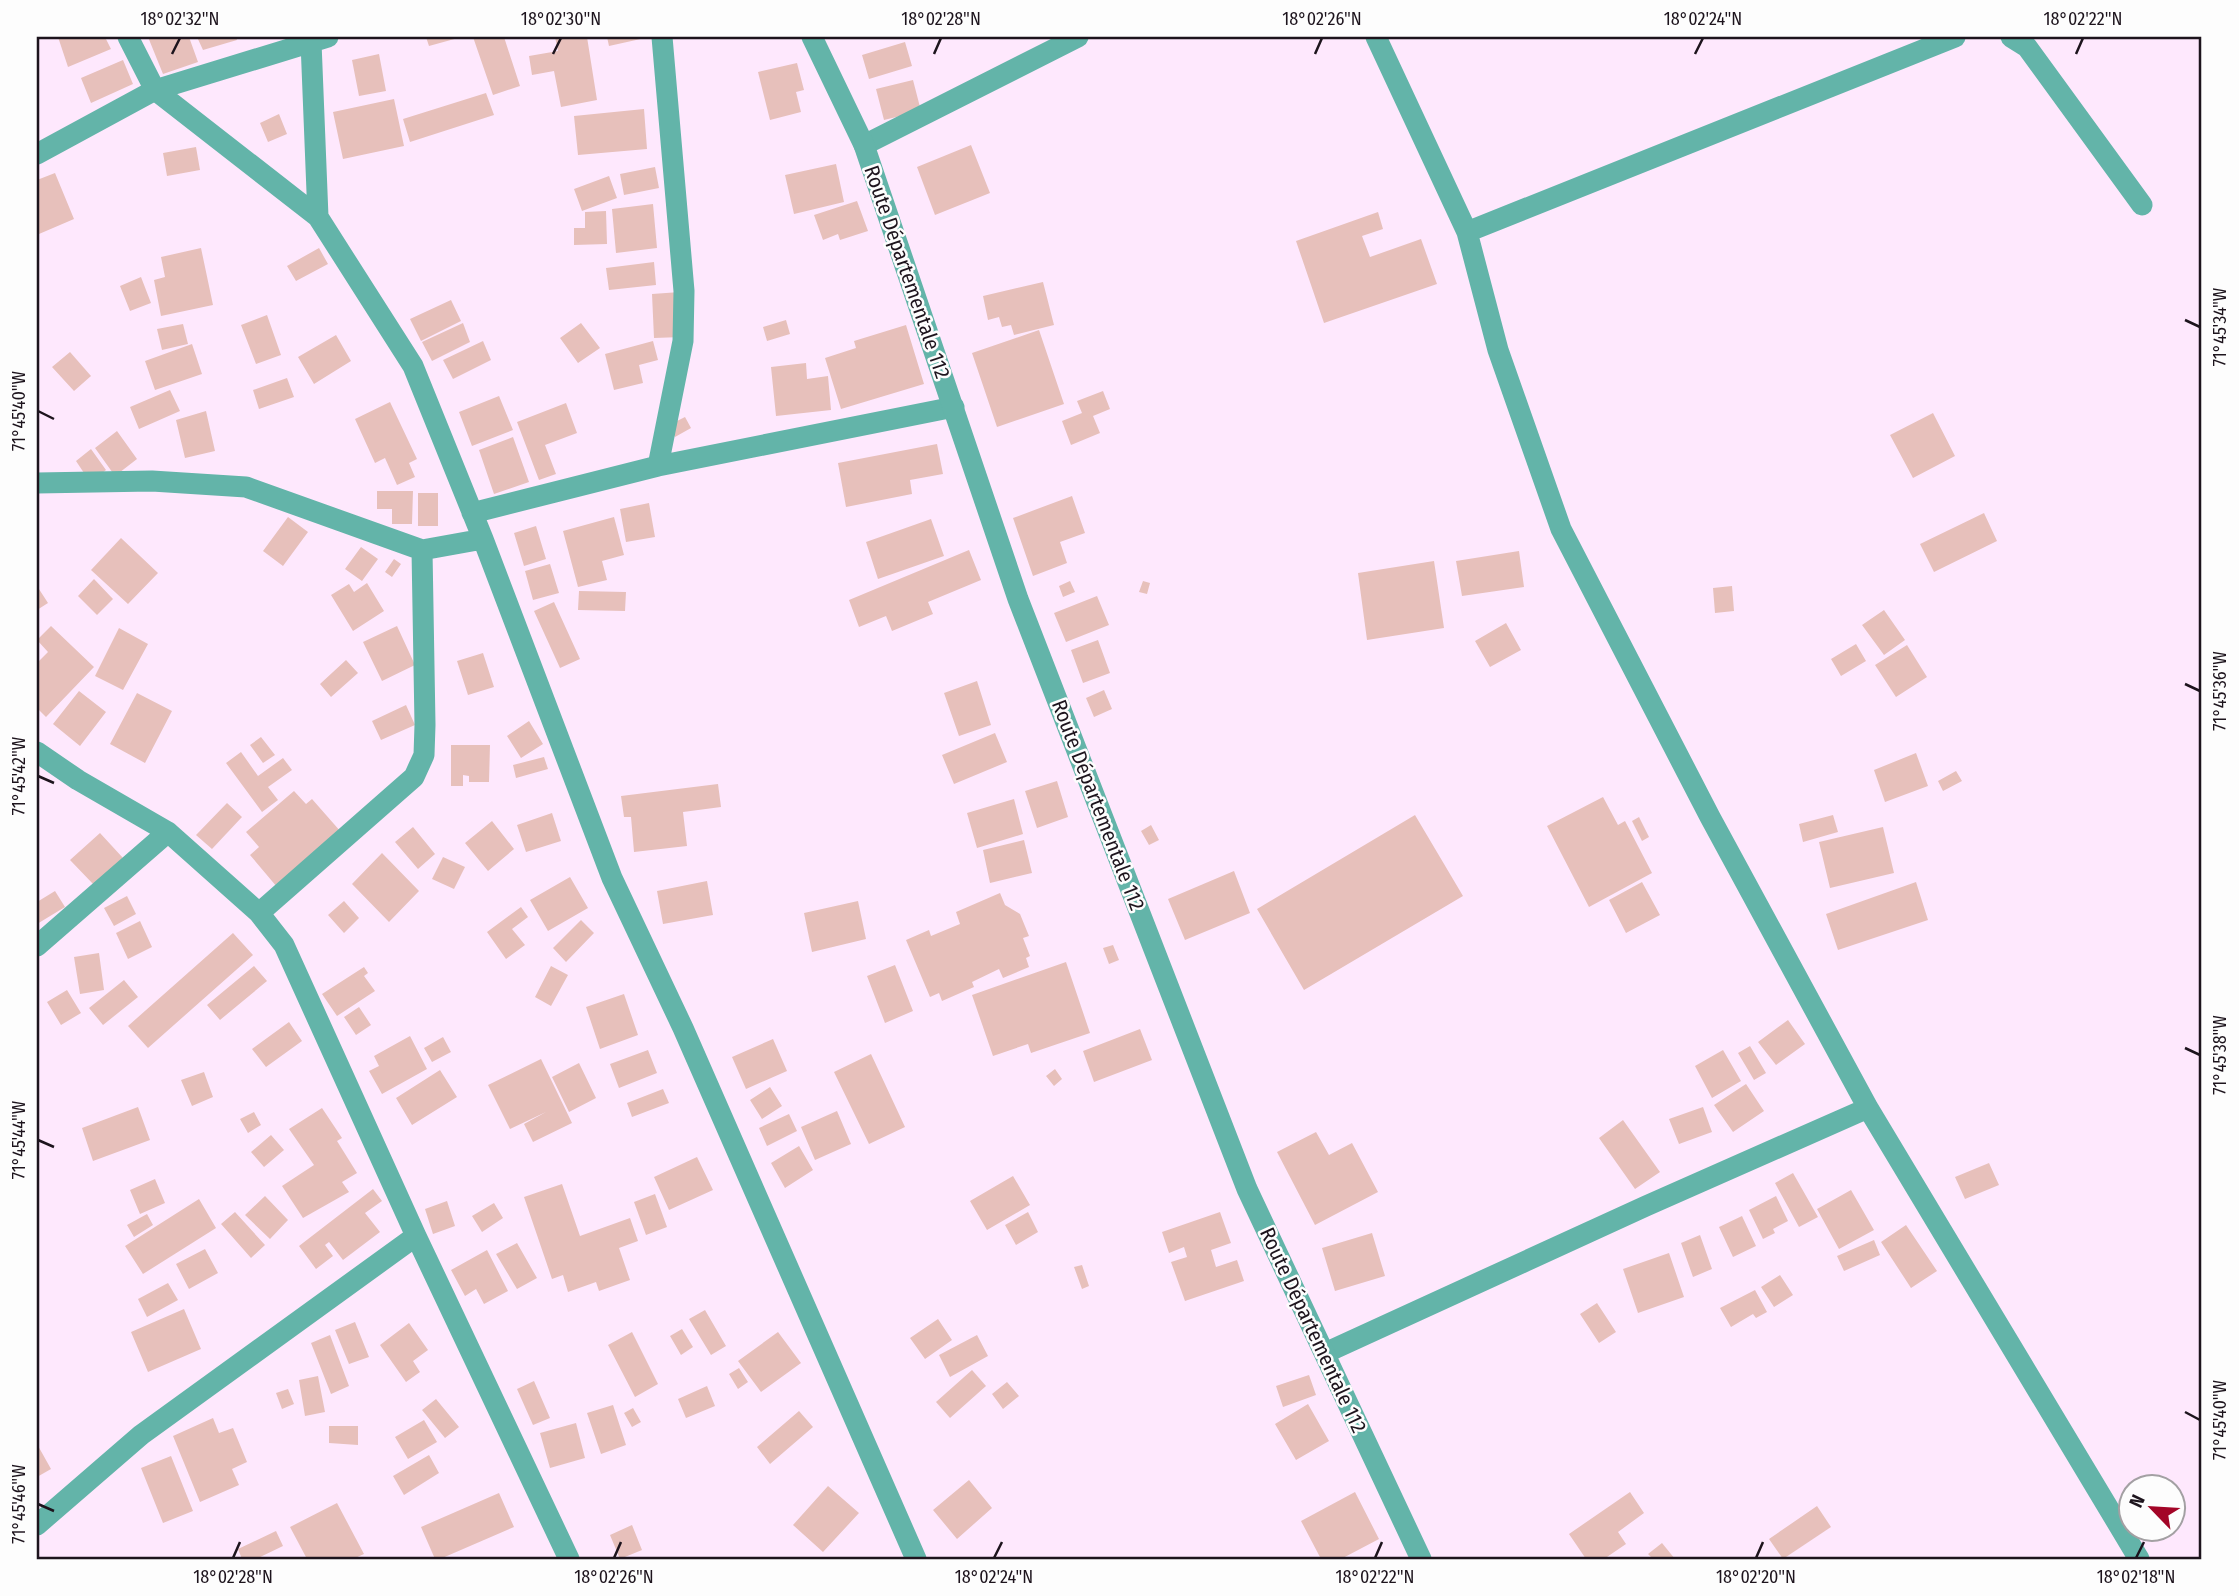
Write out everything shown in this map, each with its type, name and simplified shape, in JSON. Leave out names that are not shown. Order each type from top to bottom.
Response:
[{"type":"street","points":[[128,37],[155,90],[318,217],[413,366],[483,539],[612,878],[683,1028],[916,1559]]},
{"type":"street","points":[[658,466],[682,341],[684,310],[662,37]]},
{"type":"street","name":"Route Départementale 112","points":[[812,37],[864,145],[1018,599],[1242,1176],[1421,1559]]},
{"type":"street","points":[[864,145],[1078,37]]},
{"type":"street","points":[[1376,37],[1467,232],[1498,350],[1561,529],[1710,817],[1868,1108],[2139,1559]]},
{"type":"street","points":[[1467,232],[1955,37]]},
{"type":"street","points":[[2011,37],[2027,47],[2142,205]]},
{"type":"street","points":[[37,155],[155,90],[319,39],[318,217]]},
{"type":"street","points":[[472,513],[658,466],[954,407]]},
{"type":"street","points":[[37,483],[152,481],[246,487],[422,550],[483,539]]},
{"type":"street","points":[[259,913],[414,777],[424,755],[422,550]]},
{"type":"street","points":[[37,752],[78,780],[168,832],[259,913],[284,945],[416,1236],[569,1559]]},
{"type":"street","points":[[37,946],[168,832]]},
{"type":"street","points":[[1325,1353],[1868,1108]]},
{"type":"street","points":[[37,1525],[141,1435],[416,1236]]},
{"type":"building","points":[[58,37],[105,37],[111,49],[68,67]]},
{"type":"building","points":[[148,37],[189,37],[198,62],[163,74]]},
{"type":"building","points":[[197,37],[236,37],[237,40],[203,50]]},
{"type":"building","points":[[426,37],[458,37],[458,38],[429,46]]},
{"type":"building","points":[[473,37],[504,37],[520,86],[493,95]]},
{"type":"building","points":[[555,37],[587,37],[597,100],[561,107],[554,71],[532,75],[529,56],[558,51]]},
{"type":"building","points":[[607,37],[645,37],[645,38],[609,46]]},
{"type":"building","points":[[905,42],[912,66],[869,79],[862,55]]},
{"type":"building","points":[[379,54],[386,91],[359,96],[352,60]]},
{"type":"building","points":[[123,60],[133,84],[91,103],[81,78]]},
{"type":"building","points":[[797,63],[804,90],[796,92],[801,112],[770,120],[758,72]]},
{"type":"building","points":[[913,80],[921,111],[884,120],[876,89]]},
{"type":"building","points":[[486,93],[494,115],[410,142],[403,119]]},
{"type":"building","points":[[394,99],[404,146],[343,159],[333,112]]},
{"type":"building","points":[[644,109],[647,149],[578,155],[574,116]]},
{"type":"building","points":[[279,114],[287,134],[268,142],[260,123]]},
{"type":"building","points":[[971,145],[990,193],[935,215],[917,167]]},
{"type":"building","points":[[196,147],[200,170],[167,176],[163,153]]},
{"type":"building","points":[[836,164],[844,202],[794,214],[785,175]]},
{"type":"building","points":[[655,167],[659,188],[624,195],[620,174]]},
{"type":"building","points":[[55,173],[74,219],[39,234],[37,180]]},
{"type":"building","points":[[609,176],[617,198],[582,211],[574,189]]},
{"type":"building","points":[[857,201],[868,231],[840,240],[838,234],[823,240],[814,215]]},
{"type":"building","points":[[653,204],[657,248],[616,253],[612,209]]},
{"type":"building","points":[[606,211],[607,244],[574,245],[574,228],[585,228],[585,212]]},
{"type":"building","points":[[1378,212],[1383,229],[1362,236],[1370,257],[1421,239],[1437,284],[1324,323],[1296,241]]},
{"type":"building","points":[[201,248],[213,305],[161,316],[154,280],[165,277],[161,257]]},
{"type":"building","points":[[319,248],[328,264],[296,281],[287,266]]},
{"type":"building","points":[[654,262],[656,285],[609,290],[606,268]]},
{"type":"building","points":[[141,277],[151,303],[130,311],[120,286]]},
{"type":"building","points":[[1043,282],[1054,325],[1014,335],[1011,325],[1002,327],[999,317],[988,320],[983,296]]},
{"type":"building","points":[[680,292],[682,337],[654,338],[652,294]]},
{"type":"building","points":[[451,300],[461,321],[421,341],[410,319]]},
{"type":"building","points":[[267,315],[281,355],[256,364],[241,325]]},
{"type":"building","points":[[786,320],[790,334],[767,341],[763,327]]},
{"type":"building","points":[[463,323],[470,342],[432,361],[422,342]]},
{"type":"building","points":[[581,323],[600,348],[578,363],[560,338]]},
{"type":"building","points":[[183,324],[188,344],[162,350],[157,329]]},
{"type":"building","points":[[906,325],[924,384],[841,409],[825,358],[856,348],[854,341]]},
{"type":"building","points":[[1039,330],[1064,404],[997,427],[972,353]]},
{"type":"building","points":[[336,335],[351,361],[314,384],[298,357]]},
{"type":"building","points":[[483,341],[491,360],[453,379],[443,360]]},
{"type":"building","points":[[653,341],[658,360],[639,365],[643,383],[614,390],[605,354]]},
{"type":"building","points":[[192,344],[202,374],[155,390],[145,361]]},
{"type":"building","points":[[70,352],[91,376],[74,391],[52,367]]},
{"type":"building","points":[[806,363],[807,379],[828,376],[831,410],[776,416],[771,367]]},
{"type":"building","points":[[287,378],[294,397],[259,409],[253,390]]},
{"type":"building","points":[[170,390],[180,411],[139,429],[130,407]]},
{"type":"building","points":[[1103,391],[1110,409],[1093,416],[1100,433],[1071,445],[1062,421],[1082,413],[1077,401]]},
{"type":"building","points":[[499,396],[513,430],[472,446],[459,412]]},
{"type":"building","points":[[390,402],[417,459],[409,463],[415,477],[397,485],[385,458],[375,463],[355,419]]},
{"type":"building","points":[[566,403],[577,433],[545,445],[556,474],[539,480],[517,422]]},
{"type":"building","points":[[206,411],[215,451],[185,458],[176,420]]},
{"type":"building","points":[[1933,413],[1955,456],[1913,478],[1890,435]]},
{"type":"building","points":[[685,417],[691,428],[675,437],[669,425]]},
{"type":"building","points":[[117,431],[137,459],[115,476],[95,448]]},
{"type":"building","points":[[513,437],[529,482],[494,494],[479,450]]},
{"type":"building","points":[[937,444],[943,474],[910,480],[912,494],[846,507],[838,463]]},
{"type":"building","points":[[91,449],[106,470],[90,482],[76,461]]},
{"type":"building","points":[[377,491],[413,491],[412,524],[392,524],[392,509],[377,509]]},
{"type":"building","points":[[418,493],[438,493],[438,526],[418,526]]},
{"type":"building","points":[[1072,496],[1085,533],[1060,542],[1067,563],[1033,576],[1013,518]]},
{"type":"building","points":[[649,503],[655,537],[626,542],[620,509]]},
{"type":"building","points":[[1984,513],[1997,541],[1934,572],[1920,544]]},
{"type":"building","points":[[288,517],[308,532],[283,566],[263,551]]},
{"type":"building","points":[[614,517],[624,555],[602,561],[607,580],[578,587],[563,531]]},
{"type":"building","points":[[931,519],[944,556],[878,579],[866,542]]},
{"type":"building","points":[[536,526],[546,559],[524,566],[514,533]]},
{"type":"building","points":[[121,538],[158,573],[128,604],[91,570]]},
{"type":"building","points":[[361,547],[378,559],[362,581],[345,569]]},
{"type":"building","points":[[969,550],[981,580],[928,602],[933,614],[892,631],[886,616],[859,627],[849,600]]},
{"type":"building","points":[[1519,551],[1524,587],[1462,596],[1456,561]]},
{"type":"building","points":[[394,559],[401,564],[392,577],[385,572]]},
{"type":"building","points":[[1434,561],[1444,628],[1367,640],[1358,573]]},
{"type":"building","points":[[550,564],[559,593],[533,600],[525,571]]},
{"type":"building","points":[[94,579],[113,599],[97,615],[78,596]]},
{"type":"building","points":[[1070,581],[1075,592],[1063,597],[1059,586]]},
{"type":"building","points":[[1143,581],[1150,583],[1147,594],[1139,592]]},
{"type":"building","points":[[367,583],[384,611],[353,631],[331,595],[349,584],[354,592]]},
{"type":"building","points":[[37,586],[48,603],[37,610]]},
{"type":"building","points":[[1732,586],[1734,611],[1715,613],[1713,588]]},
{"type":"building","points":[[579,591],[626,592],[625,611],[578,610]]},
{"type":"building","points":[[1097,596],[1109,625],[1066,642],[1054,613]]},
{"type":"building","points":[[554,602],[580,659],[560,668],[534,611]]},
{"type":"building","points":[[1884,610],[1905,640],[1884,655],[1862,625]]},
{"type":"building","points":[[1506,623],[1521,650],[1490,667],[1475,641]]},
{"type":"building","points":[[51,626],[94,667],[46,717],[37,708],[37,663],[48,652],[37,640]]},
{"type":"building","points":[[397,626],[415,665],[382,681],[363,642]]},
{"type":"building","points":[[119,628],[148,644],[123,690],[95,676]]},
{"type":"building","points":[[1098,640],[1110,673],[1083,683],[1071,650]]},
{"type":"building","points":[[1856,644],[1866,661],[1841,676],[1831,659]]},
{"type":"building","points":[[1907,645],[1927,677],[1896,697],[1875,665]]},
{"type":"building","points":[[483,653],[494,687],[468,695],[457,661]]},
{"type":"building","points":[[346,660],[358,673],[331,697],[320,684]]},
{"type":"building","points":[[977,681],[991,725],[959,736],[944,693]]},
{"type":"building","points":[[1104,690],[1112,709],[1094,717],[1086,698]]},
{"type":"building","points":[[79,691],[106,712],[80,746],[53,724]]},
{"type":"building","points":[[137,693],[172,711],[145,763],[110,744]]},
{"type":"building","points":[[406,705],[415,725],[381,740],[372,721]]},
{"type":"building","points":[[529,721],[543,744],[521,758],[507,736]]},
{"type":"building","points":[[995,733],[1007,762],[954,784],[942,755]]},
{"type":"building","points":[[261,737],[275,755],[263,763],[250,745]]},
{"type":"building","points":[[451,745],[490,745],[489,782],[469,782],[469,776],[463,775],[463,786],[451,786]]},
{"type":"building","points":[[241,752],[258,776],[283,758],[292,770],[268,787],[278,800],[262,812],[226,763]]},
{"type":"building","points":[[1916,753],[1928,786],[1885,802],[1874,770]]},
{"type":"building","points":[[544,757],[548,769],[516,778],[513,765]]},
{"type":"building","points":[[1956,771],[1962,781],[1943,791],[1938,781]]},
{"type":"building","points":[[1057,781],[1068,817],[1037,828],[1025,791]]},
{"type":"building","points":[[718,784],[721,807],[683,812],[687,846],[634,852],[631,817],[624,817],[621,796]]},
{"type":"building","points":[[294,791],[306,804],[312,799],[341,832],[277,887],[250,855],[259,847],[246,832]]},
{"type":"building","points":[[1603,797],[1618,825],[1625,821],[1652,873],[1589,907],[1547,826]]},
{"type":"building","points":[[1014,799],[1023,834],[977,848],[967,813]]},
{"type":"building","points":[[227,803],[242,817],[212,849],[196,835]]},
{"type":"building","points":[[552,813],[561,841],[526,852],[517,825]]},
{"type":"building","points":[[1415,815],[1463,896],[1304,990],[1257,909]]},
{"type":"building","points":[[1833,815],[1838,832],[1803,842],[1799,824]]},
{"type":"building","points":[[1639,817],[1649,837],[1642,841],[1632,821]]},
{"type":"building","points":[[492,821],[514,849],[488,871],[465,843]]},
{"type":"building","points":[[1151,825],[1159,840],[1149,845],[1141,831]]},
{"type":"building","points":[[413,827],[435,854],[418,869],[395,842]]},
{"type":"building","points":[[1883,827],[1894,873],[1830,888],[1819,842]]},
{"type":"building","points":[[100,833],[123,858],[94,885],[70,860]]},
{"type":"building","points":[[1024,840],[1032,873],[990,883],[983,850]]},
{"type":"building","points":[[382,853],[419,891],[389,922],[352,884]]},
{"type":"building","points":[[443,857],[465,867],[454,889],[432,879]]},
{"type":"building","points":[[1234,871],[1250,913],[1185,940],[1168,899]]},
{"type":"building","points":[[570,877],[588,908],[548,931],[530,900]]},
{"type":"building","points":[[707,881],[713,915],[663,924],[657,891]]},
{"type":"building","points":[[1642,882],[1660,915],[1626,933],[1609,900]]},
{"type":"building","points":[[1916,882],[1928,920],[1838,950],[1826,914]]},
{"type":"building","points":[[55,891],[65,907],[37,924],[37,902]]},
{"type":"building","points":[[1000,893],[1005,905],[1020,914],[1029,936],[1023,938],[1030,956],[1026,958],[1029,967],[1003,978],[999,969],[972,982],[974,987],[942,1001],[939,993],[930,997],[906,940],[929,930],[931,936],[960,924],[956,912]]},
{"type":"building","points":[[127,896],[136,914],[114,926],[104,908]]},
{"type":"building","points":[[344,901],[359,918],[344,933],[328,915]]},
{"type":"building","points":[[858,901],[866,939],[812,952],[804,913]]},
{"type":"building","points":[[521,907],[528,917],[512,929],[525,945],[506,959],[487,932]]},
{"type":"building","points":[[581,920],[594,933],[566,962],[553,948]]},
{"type":"building","points":[[140,921],[152,947],[128,959],[116,933]]},
{"type":"building","points":[[233,933],[253,955],[148,1048],[128,1026]]},
{"type":"building","points":[[1113,945],[1119,960],[1109,964],[1103,948]]},
{"type":"building","points":[[99,953],[104,990],[80,994],[74,957]]},
{"type":"building","points":[[1066,962],[1090,1033],[1031,1053],[1028,1044],[993,1056],[972,995]]},
{"type":"building","points":[[895,965],[913,1011],[885,1023],[867,976]]},
{"type":"building","points":[[254,966],[267,981],[220,1020],[207,1005]]},
{"type":"building","points":[[551,966],[568,975],[551,1006],[535,997]]},
{"type":"building","points":[[364,967],[368,973],[364,976],[375,991],[337,1016],[322,994]]},
{"type":"building","points":[[124,980],[138,997],[103,1025],[89,1008]]},
{"type":"building","points":[[67,990],[81,1013],[61,1025],[47,1002]]},
{"type":"building","points":[[624,994],[638,1035],[600,1049],[586,1007]]},
{"type":"building","points":[[359,1007],[371,1025],[356,1035],[344,1017]]},
{"type":"building","points":[[1788,1020],[1805,1044],[1776,1065],[1758,1042]]},
{"type":"building","points":[[289,1022],[302,1041],[266,1067],[252,1049]]},
{"type":"building","points":[[1140,1029],[1152,1060],[1094,1082],[1083,1051]]},
{"type":"building","points":[[410,1036],[427,1069],[382,1094],[369,1071],[379,1066],[374,1056]]},
{"type":"building","points":[[443,1037],[451,1052],[432,1062],[424,1048]]},
{"type":"building","points":[[773,1039],[787,1071],[746,1089],[732,1057]]},
{"type":"building","points":[[1750,1046],[1766,1073],[1754,1080],[1738,1053]]},
{"type":"building","points":[[648,1050],[657,1073],[619,1088],[610,1064]]},
{"type":"building","points":[[1723,1050],[1741,1081],[1712,1098],[1695,1066]]},
{"type":"building","points":[[871,1054],[905,1127],[869,1144],[834,1072]]},
{"type":"building","points":[[541,1059],[572,1123],[533,1142],[524,1124],[546,1112],[510,1129],[488,1085]]},
{"type":"building","points":[[579,1063],[596,1098],[569,1112],[552,1077]]},
{"type":"building","points":[[1055,1069],[1062,1079],[1054,1086],[1046,1076]]},
{"type":"building","points":[[440,1070],[457,1097],[412,1125],[396,1098]]},
{"type":"building","points":[[204,1072],[213,1097],[192,1106],[181,1080]]},
{"type":"building","points":[[1746,1084],[1764,1111],[1733,1132],[1714,1105]]},
{"type":"building","points":[[770,1087],[782,1106],[762,1119],[750,1100]]},
{"type":"building","points":[[663,1089],[669,1103],[632,1117],[627,1103]]},
{"type":"building","points":[[138,1107],[150,1140],[93,1161],[82,1128]]},
{"type":"building","points":[[1703,1107],[1712,1132],[1679,1144],[1669,1119]]},
{"type":"building","points":[[322,1108],[342,1138],[337,1141],[357,1173],[342,1182],[349,1192],[303,1218],[282,1186],[314,1165],[289,1129]]},
{"type":"building","points":[[837,1111],[851,1144],[815,1160],[801,1127]]},
{"type":"building","points":[[254,1112],[261,1125],[248,1133],[240,1119]]},
{"type":"building","points":[[789,1114],[797,1131],[767,1146],[759,1128]]},
{"type":"building","points":[[1623,1120],[1660,1172],[1635,1189],[1599,1138]]},
{"type":"building","points":[[1316,1132],[1329,1155],[1352,1143],[1378,1192],[1315,1225],[1277,1152]]},
{"type":"building","points":[[271,1135],[284,1150],[264,1167],[251,1152]]},
{"type":"building","points":[[799,1146],[813,1170],[785,1188],[771,1163]]},
{"type":"building","points":[[697,1157],[713,1190],[669,1210],[654,1177]]},
{"type":"building","points":[[1989,1163],[1999,1185],[1965,1199],[1955,1177]]},
{"type":"building","points":[[1793,1173],[1818,1217],[1799,1227],[1775,1183]]},
{"type":"building","points":[[1013,1176],[1030,1205],[987,1230],[970,1201]]},
{"type":"building","points":[[155,1179],[165,1203],[140,1214],[130,1190]]},
{"type":"building","points":[[562,1184],[580,1236],[630,1218],[638,1241],[619,1248],[630,1280],[599,1291],[596,1282],[568,1292],[563,1275],[552,1279],[524,1197]]},
{"type":"building","points":[[373,1189],[382,1201],[365,1213],[380,1232],[343,1260],[329,1242],[325,1245],[333,1256],[316,1269],[299,1246]]},
{"type":"building","points":[[1851,1190],[1874,1230],[1839,1249],[1817,1209]]},
{"type":"building","points":[[655,1194],[667,1227],[646,1235],[634,1202]]},
{"type":"building","points":[[265,1196],[288,1220],[270,1239],[245,1215]]},
{"type":"building","points":[[1776,1196],[1788,1221],[1773,1229],[1775,1233],[1763,1239],[1749,1210]]},
{"type":"building","points":[[199,1199],[216,1228],[143,1274],[125,1246]]},
{"type":"building","points":[[447,1201],[455,1226],[433,1234],[425,1209]]},
{"type":"building","points":[[494,1203],[503,1218],[482,1232],[472,1216]]},
{"type":"building","points":[[235,1212],[265,1245],[251,1258],[221,1224]]},
{"type":"building","points":[[1028,1212],[1038,1232],[1016,1245],[1005,1225]]},
{"type":"building","points":[[1220,1212],[1231,1243],[1211,1250],[1216,1267],[1237,1260],[1244,1281],[1185,1301],[1171,1262],[1187,1257],[1184,1247],[1169,1253],[1162,1232]]},
{"type":"building","points":[[147,1214],[153,1225],[134,1237],[127,1225]]},
{"type":"building","points":[[1742,1216],[1756,1246],[1733,1257],[1719,1227]]},
{"type":"building","points":[[1906,1225],[1937,1271],[1911,1288],[1881,1242]]},
{"type":"building","points":[[1372,1233],[1385,1276],[1335,1291],[1322,1248]]},
{"type":"building","points":[[1700,1235],[1712,1269],[1693,1277],[1681,1243]]},
{"type":"building","points":[[1874,1240],[1880,1255],[1844,1271],[1837,1256]]},
{"type":"building","points":[[517,1243],[537,1278],[517,1289],[496,1254]]},
{"type":"building","points":[[205,1249],[218,1273],[189,1289],[176,1264]]},
{"type":"building","points":[[487,1250],[508,1291],[484,1304],[476,1289],[465,1296],[451,1270]]},
{"type":"building","points":[[1669,1253],[1684,1297],[1638,1313],[1623,1269]]},
{"type":"building","points":[[1082,1265],[1089,1286],[1082,1289],[1074,1267]]},
{"type":"building","points":[[1780,1275],[1793,1295],[1774,1307],[1761,1287]]},
{"type":"building","points":[[168,1283],[178,1300],[147,1317],[138,1299]]},
{"type":"building","points":[[1755,1290],[1767,1312],[1756,1318],[1753,1314],[1731,1327],[1720,1308]]},
{"type":"building","points":[[1597,1303],[1616,1332],[1599,1343],[1580,1314]]},
{"type":"building","points":[[184,1309],[201,1349],[148,1372],[131,1332]]},
{"type":"building","points":[[705,1310],[726,1346],[711,1355],[689,1319]]},
{"type":"building","points":[[938,1319],[952,1340],[925,1359],[910,1338]]},
{"type":"building","points":[[355,1322],[369,1357],[349,1364],[335,1330]]},
{"type":"building","points":[[409,1323],[428,1350],[413,1361],[420,1372],[406,1382],[380,1345]]},
{"type":"building","points":[[682,1329],[693,1347],[681,1355],[670,1336]]},
{"type":"building","points":[[632,1332],[658,1384],[635,1397],[608,1345]]},
{"type":"building","points":[[778,1332],[801,1363],[761,1392],[738,1361]]},
{"type":"building","points":[[330,1335],[349,1386],[331,1394],[311,1343]]},
{"type":"building","points":[[977,1335],[988,1356],[950,1377],[939,1355]]},
{"type":"building","points":[[739,1368],[748,1382],[738,1389],[729,1374]]},
{"type":"building","points":[[972,1370],[986,1386],[950,1418],[936,1402]]},
{"type":"building","points":[[1309,1375],[1316,1395],[1283,1407],[1276,1386]]},
{"type":"building","points":[[318,1376],[325,1412],[305,1416],[299,1380]]},
{"type":"building","points":[[534,1381],[550,1418],[533,1425],[517,1389]]},
{"type":"building","points":[[1007,1382],[1019,1396],[1003,1409],[992,1394]]},
{"type":"building","points":[[707,1386],[715,1406],[686,1418],[678,1399]]},
{"type":"building","points":[[288,1389],[294,1404],[282,1409],[276,1393]]},
{"type":"building","points":[[436,1399],[459,1427],[445,1438],[422,1410]]},
{"type":"building","points":[[1308,1404],[1329,1441],[1296,1460],[1275,1424]]},
{"type":"building","points":[[613,1405],[626,1445],[601,1454],[587,1413]]},
{"type":"building","points":[[633,1408],[641,1422],[632,1427],[624,1413]]},
{"type":"building","points":[[799,1411],[813,1427],[770,1464],[757,1447]]},
{"type":"building","points":[[213,1418],[219,1433],[233,1428],[247,1462],[232,1469],[239,1485],[200,1502],[173,1436]]},
{"type":"building","points":[[424,1420],[437,1442],[408,1459],[395,1437]]},
{"type":"building","points":[[576,1423],[585,1458],[550,1468],[540,1433]]},
{"type":"building","points":[[329,1426],[358,1426],[358,1445],[329,1443]]},
{"type":"building","points":[[37,1444],[51,1469],[37,1477]]},
{"type":"building","points":[[429,1455],[439,1473],[404,1495],[393,1476]]},
{"type":"building","points":[[171,1456],[193,1511],[163,1523],[141,1468]]},
{"type":"building","points":[[969,1480],[992,1508],[957,1539],[933,1510]]},
{"type":"building","points":[[828,1486],[859,1513],[823,1552],[793,1525]]},
{"type":"building","points":[[1355,1492],[1379,1539],[1341,1559],[1321,1559],[1301,1521]]},
{"type":"building","points":[[1630,1492],[1644,1513],[1618,1532],[1626,1544],[1604,1559],[1586,1559],[1569,1534]]},
{"type":"building","points":[[499,1493],[514,1527],[435,1559],[421,1527]]},
{"type":"building","points":[[337,1503],[364,1554],[353,1559],[307,1559],[290,1527]]},
{"type":"building","points":[[1817,1506],[1831,1527],[1783,1559],[1769,1539]]},
{"type":"building","points":[[632,1525],[642,1550],[620,1559],[610,1535]]},
{"type":"building","points":[[276,1531],[283,1546],[256,1559],[242,1559],[238,1549]]},
{"type":"building","points":[[1662,1543],[1675,1559],[1653,1559],[1648,1554]]}]
